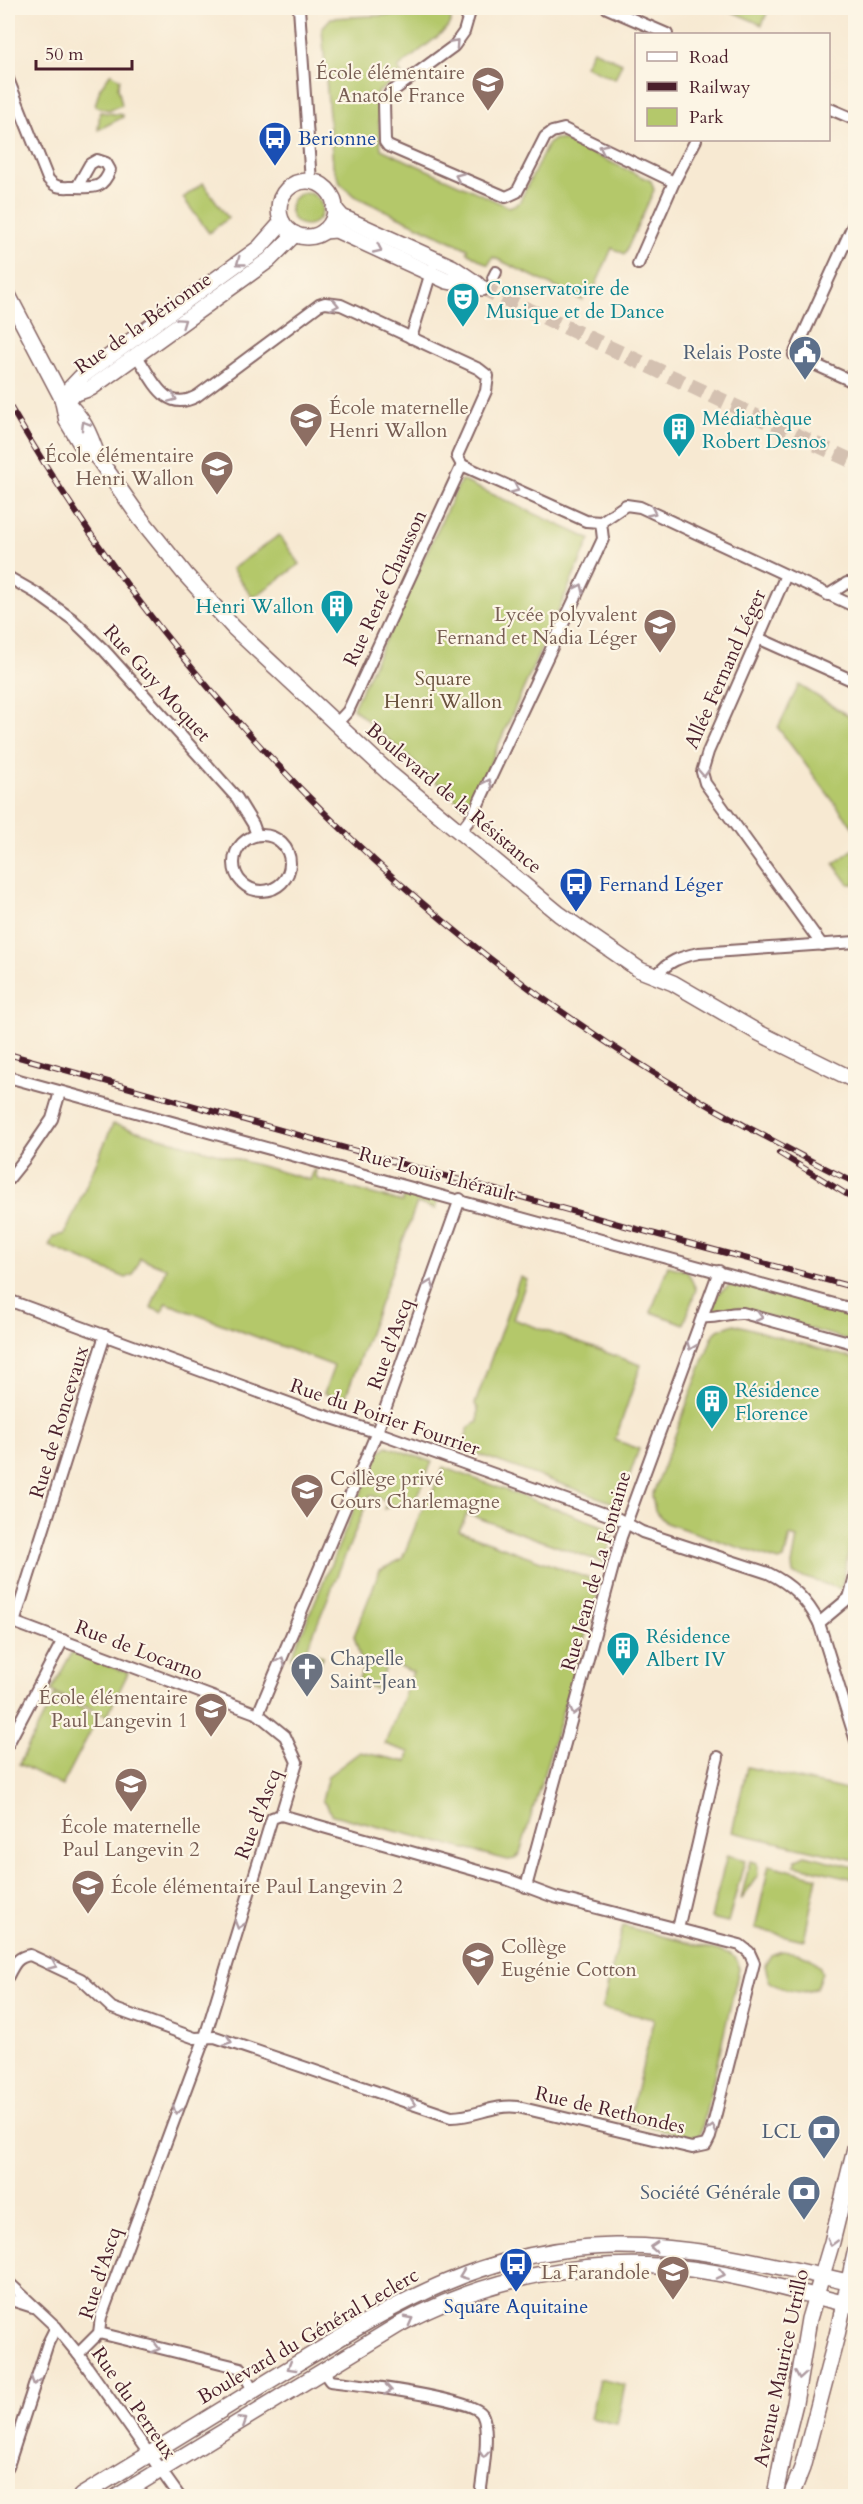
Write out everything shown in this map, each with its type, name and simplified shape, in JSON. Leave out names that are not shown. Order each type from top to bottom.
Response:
[{"type":"street","points":[[300,8],[311,182]]},
{"type":"street","points":[[471,8],[464,32],[454,46],[390,93],[384,104],[385,142],[388,146],[506,197],[513,195],[522,184],[541,142],[548,134],[564,129],[674,182]]},
{"type":"street","points":[[607,8],[665,33]]},
{"type":"street","points":[[8,79],[48,179],[58,188],[77,187]]},
{"type":"street","points":[[830,109],[855,120]]},
{"type":"street","points":[[638,264],[674,182],[695,141]]},
{"type":"street","points":[[311,182],[325,188],[330,194],[334,208],[342,217],[433,266],[336,230],[324,231],[310,237],[295,234],[282,222],[279,207],[284,193],[296,183],[311,182]]},
{"type":"street","points":[[324,231],[330,224],[334,208]]},
{"type":"street","points":[[855,219],[794,355],[855,383]]},
{"type":"street","name":"Rue de la Bérionne","points":[[62,398],[81,376],[259,248],[282,222]]},
{"type":"street","name":"Rue de la Bérionne","points":[[62,398],[91,388],[269,260],[295,234]]},
{"type":"street","points":[[136,355],[163,393],[173,400],[183,402],[197,396],[325,303],[340,305],[411,338],[433,266]]},
{"type":"street","name":"Boulevard de la Résistance","points":[[8,296],[62,398],[67,421],[81,444],[98,458],[140,518],[185,574],[234,628],[336,724],[459,833],[559,914],[640,970],[673,983],[759,1033],[855,1080]]},
{"type":"street","name":"Rue René Chausson","points":[[336,724],[348,711],[462,465],[457,456],[486,391],[488,376],[479,369],[411,338]]},
{"type":"street","points":[[459,833],[473,815],[603,539],[601,522],[586,521],[462,465]]},
{"type":"street","name":"Allée Fernand Léger","points":[[601,522],[626,505],[640,507],[786,575],[708,752],[703,765],[702,778],[822,945]]},
{"type":"street","points":[[786,575],[855,607]]},
{"type":"street","name":"Rue Guy Moquet","points":[[8,576],[72,619],[104,650],[237,798],[257,835]]},
{"type":"street","points":[[828,595],[847,583],[855,583]]},
{"type":"street","points":[[758,638],[855,682]]},
{"type":"street","points":[[257,835],[278,840],[288,851],[290,858],[285,880],[274,889],[259,892],[245,887],[233,868],[238,847],[250,837],[257,835]]},
{"type":"street","points":[[656,976],[677,958],[699,953],[855,942]]},
{"type":"street","name":"Rue Louis Lhérault","points":[[8,1077],[460,1199],[855,1310]]},
{"type":"street","points":[[8,1180],[52,1119],[60,1092]]},
{"type":"street","name":"Rue d'Ascq","points":[[78,2354],[99,2333],[101,2317],[205,2037],[272,1818],[281,1815],[297,1762],[285,1736],[258,1714],[377,1432],[460,1199]]},
{"type":"street","name":"Rue Jean de La Fontaine","points":[[526,1887],[627,1524],[719,1271]]},
{"type":"street","name":"Rue du Poirier Fourrier","points":[[8,1300],[323,1415],[377,1432],[619,1519],[642,1532],[783,1580],[811,1607],[819,1623],[855,1742]]},
{"type":"street","points":[[702,1317],[713,1319],[731,1312],[743,1313],[849,1342],[855,1346]]},
{"type":"street","name":"Rue de Roncevaux","points":[[11,1621],[105,1335]]},
{"type":"street","points":[[819,1623],[849,1598],[855,1573]]},
{"type":"street","name":"Rue de Locarno","points":[[11,1621],[258,1714]]},
{"type":"street","points":[[8,1744],[63,1640]]},
{"type":"street","points":[[678,1929],[718,1757]]},
{"type":"street","name":"Rue de Rethondes","points":[[8,1976],[15,1961],[22,1956],[30,1955],[81,1979],[112,2008],[195,2038],[215,2037],[451,2117],[464,2117],[501,2105],[518,2106],[692,2148],[706,2145],[710,2138],[754,1963],[749,1952],[740,1945],[554,1897],[281,1815]]},
{"type":"street","name":"Avenue Maurice Utrillo","points":[[775,2496],[815,2296],[822,2277],[855,2144]]},
{"type":"street","name":"Boulevard du Général Leclerc","points":[[81,2496],[406,2299],[472,2271],[535,2254],[612,2246],[659,2248],[727,2257],[852,2283]]},
{"type":"street","name":"Avenue Maurice Utrillo","points":[[791,2496],[802,2468],[850,2305],[855,2249]]},
{"type":"street","name":"Boulevard du Général Leclerc","points":[[118,2496],[400,2325],[441,2304],[503,2283],[556,2271],[637,2266],[690,2269],[850,2305]]},
{"type":"street","name":"Rue du Perreux","points":[[8,2282],[56,2327],[78,2354],[179,2496]]},
{"type":"street","points":[[8,2299],[36,2308]]},
{"type":"street","points":[[8,2466],[48,2343],[56,2327]]},
{"type":"street","points":[[99,2333],[241,2368],[253,2390]]},
{"type":"street","points":[[323,2371],[330,2381],[427,2396],[470,2405],[482,2412],[486,2426],[480,2496]]},
{"type":"green space","points":[[724,8],[769,8],[762,25]]},
{"type":"green space","points":[[450,12],[451,23],[442,33],[398,68],[402,74],[377,93],[381,149],[509,207],[519,203],[548,144],[555,139],[564,140],[651,181],[654,190],[625,254],[612,248],[594,289],[589,287],[582,300],[493,257],[488,265],[467,252],[468,249],[354,196],[340,183],[333,166],[322,28],[331,18]]},
{"type":"green space","points":[[593,50],[622,63],[615,79],[585,66]]},
{"type":"green space","points":[[111,73],[120,79],[118,87],[122,105],[108,110],[95,106],[100,88]]},
{"type":"green space","points":[[100,112],[123,115],[123,117],[98,130]]},
{"type":"green space","points":[[203,183],[228,218],[209,233],[183,198]]},
{"type":"green space","points":[[306,193],[318,197],[322,209],[318,221],[306,225],[294,221],[290,209],[294,197]]},
{"type":"green space","name":"Square Henri Wallon","points":[[461,480],[590,539],[469,811],[353,708]]},
{"type":"green space","points":[[279,535],[300,564],[253,598],[232,569]]},
{"type":"green space","points":[[799,685],[855,720],[855,830],[778,728]]},
{"type":"green space","points":[[855,848],[855,884],[849,884],[834,864]]},
{"type":"green space","points":[[113,1124],[310,1180],[315,1168],[317,1179],[402,1202],[406,1193],[438,1201],[435,1209],[417,1203],[344,1401],[324,1393],[334,1366],[166,1303],[162,1312],[151,1308],[166,1268],[140,1258],[133,1275],[126,1278],[49,1246],[53,1237],[65,1234]]},
{"type":"green space","points":[[668,1266],[687,1271],[696,1289],[684,1324],[651,1312]]},
{"type":"green space","points":[[520,1277],[527,1280],[513,1319],[641,1365],[615,1440],[639,1449],[619,1505],[461,1448],[469,1427],[478,1422],[478,1409],[475,1404]]},
{"type":"green space","points":[[736,1282],[855,1315],[855,1342],[740,1308],[729,1308],[711,1313],[719,1292]]},
{"type":"green space","points":[[734,1324],[855,1359],[855,1520],[841,1589],[793,1574],[792,1565],[797,1538],[790,1536],[784,1559],[779,1561],[666,1523],[655,1511],[652,1496],[713,1335],[718,1330]]},
{"type":"green space","points":[[387,1446],[432,1462],[416,1498],[384,1509],[387,1501],[370,1495],[307,1649],[323,1656],[318,1669],[291,1658],[378,1453]]},
{"type":"green space","points":[[443,1467],[614,1530],[604,1563],[467,1514],[459,1531],[601,1583],[520,1853],[515,1859],[508,1860],[333,1815],[322,1800],[328,1776],[360,1752],[407,1762],[409,1752],[385,1744],[413,1672],[388,1662],[376,1689],[358,1682],[363,1668],[354,1636],[380,1570],[402,1559],[426,1500],[430,1498]]},
{"type":"green space","points":[[72,1652],[128,1673],[107,1716],[51,1691]]},
{"type":"green space","points":[[55,1694],[98,1717],[62,1786],[19,1764]]},
{"type":"green space","points":[[747,1767],[855,1792],[855,1801],[848,1804],[855,1826],[855,1860],[732,1832]]},
{"type":"green space","points":[[727,1855],[745,1860],[728,1922],[711,1918]]},
{"type":"green space","points":[[805,1855],[855,1867],[855,1879],[794,1865],[796,1859]]},
{"type":"green space","points":[[750,1861],[757,1863],[758,1875],[741,1900]]},
{"type":"green space","points":[[769,1865],[817,1877],[804,1940],[755,1929]]},
{"type":"green space","points":[[623,1926],[731,1954],[737,1961],[739,1969],[700,2135],[693,2137],[629,2122],[654,2019],[602,2008]]},
{"type":"green space","points":[[781,1951],[800,1954],[811,1959],[820,1967],[822,1973],[816,1988],[798,1992],[779,1987],[769,1981],[765,1965],[771,1955]]},
{"type":"green space","points":[[599,2379],[625,2385],[617,2424],[590,2418]]},
{"type":"tunnel","points":[[482,288],[856,463]]},
{"type":"railway","points":[[8,403],[78,515],[155,621],[239,722],[329,817],[426,906],[529,988],[637,1062],[751,1129],[856,1183]]},
{"type":"railway","points":[[8,1054],[856,1288]]},
{"type":"railway","points":[[779,1153],[856,1200]]},
{"type":"place","name":"École élémentaire Anatole France","points":[[488,112]]},
{"type":"place","name":"Berionne","points":[[275,167]]},
{"type":"place","name":"Conservatoire de Musique et de Dance","points":[[463,328]]},
{"type":"place","name":"Relais Poste","points":[[805,381]]},
{"type":"place","name":"École maternelle Henri Wallon","points":[[306,448]]},
{"type":"place","name":"Médiathèque Robert Desnos","points":[[679,458]]},
{"type":"place","name":"École élémentaire Henri Wallon","points":[[217,496]]},
{"type":"place","name":"Henri Wallon","points":[[337,635]]},
{"type":"place","name":"Lycée polyvalent Fernand et Nadia Léger","points":[[660,654]]},
{"type":"place","name":"Fernand Léger","points":[[576,913]]},
{"type":"place","name":"Résidence Florence","points":[[712,1430]]},
{"type":"place","name":"Collège privé Cours Charlemagne","points":[[307,1519]]},
{"type":"place","name":"Résidence Albert IV","points":[[623,1677]]},
{"type":"place","name":"Chapelle Saint-Jean","points":[[307,1698]]},
{"type":"place","name":"École élémentaire Paul Langevin 1","points":[[211,1738]]},
{"type":"place","name":"École maternelle Paul Langevin 2","points":[[131,1813]]},
{"type":"place","name":"École élémentaire Paul Langevin 2","points":[[88,1915]]},
{"type":"place","name":"Collège Eugénie Cotton","points":[[478,1987]]},
{"type":"place","name":"LCL","points":[[824,2160]]},
{"type":"place","name":"Société Générale","points":[[804,2221]]},
{"type":"place","name":"Square Aquitaine","points":[[516,2293]]},
{"type":"place","name":"La Farandole","points":[[673,2301]]}]
